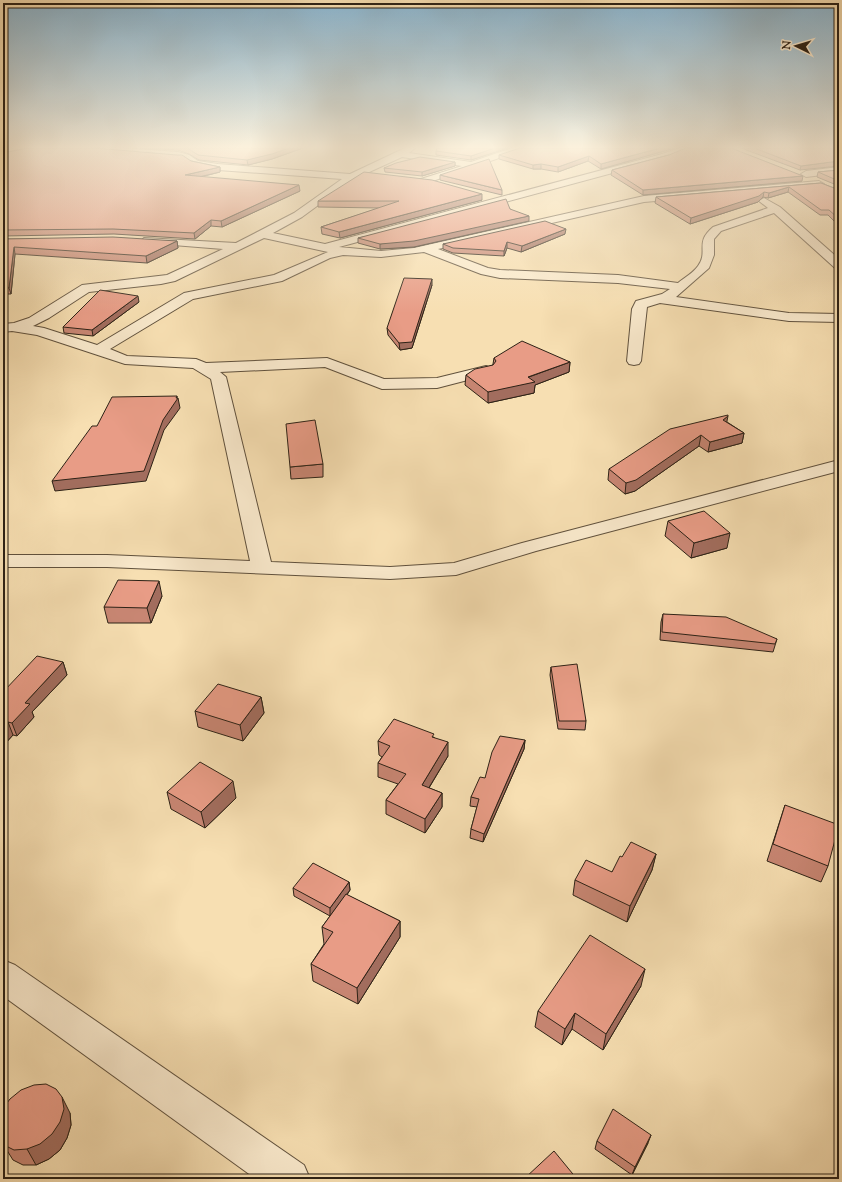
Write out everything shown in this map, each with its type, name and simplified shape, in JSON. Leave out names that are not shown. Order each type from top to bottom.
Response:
[{"type":"street","points":[[9,328],[35,321],[86,288],[167,279],[263,234],[298,215],[315,203]]},
{"type":"street","points":[[324,247],[488,203]]},
{"type":"street","points":[[263,234],[342,251],[387,254],[424,248],[625,203]]},
{"type":"street","points":[[768,203],[839,266]]},
{"type":"street","points":[[634,361],[639,309],[641,304],[667,297],[703,268],[708,255],[708,239],[717,229],[776,209]]},
{"type":"street","points":[[137,240],[237,246]]},
{"type":"street","points":[[424,248],[500,274],[618,279],[681,287]]},
{"type":"street","points":[[99,350],[189,296],[278,278],[326,256],[342,251]]},
{"type":"street","points":[[660,299],[781,316],[839,318]]},
{"type":"street","points":[[9,328],[39,331],[125,360],[196,364],[218,377],[262,567]]},
{"type":"street","points":[[203,368],[327,362],[382,384],[437,383],[486,371]]},
{"type":"street","points":[[3,561],[107,561],[390,573],[456,569],[536,545],[839,465]]},
{"type":"street","points":[[3,976],[290,1179]]},
{"type":"building","points":[[3,203],[260,203],[221,221],[211,220],[194,233],[113,229],[3,230]]},
{"type":"building","points":[[393,203],[448,203],[339,232],[321,227]]},
{"type":"building","points":[[490,203],[508,203],[510,209],[529,216],[414,241],[380,244],[358,238]]},
{"type":"building","points":[[666,203],[737,203],[691,218]]},
{"type":"building","points":[[811,203],[839,203],[839,218],[829,210],[821,210]]},
{"type":"building","points":[[545,221],[566,229],[522,246],[507,242],[504,251],[453,248],[443,244]]},
{"type":"building","points":[[113,237],[177,241],[146,256],[14,247],[9,288],[3,287],[3,239]]},
{"type":"building","points":[[404,278],[432,279],[412,342],[399,343],[387,328]]},
{"type":"building","points":[[100,290],[138,296],[92,330],[63,327]]},
{"type":"building","points":[[522,341],[570,362],[528,377],[535,382],[488,392],[466,375],[475,369],[493,365],[496,361],[494,358]]},
{"type":"building","points":[[177,396],[176,398],[178,398],[163,420],[144,471],[52,481],[92,426],[97,426],[112,397]]},
{"type":"building","points":[[728,415],[723,420],[744,433],[710,442],[701,435],[636,480],[626,483],[609,469],[670,429]]},
{"type":"building","points":[[315,420],[323,464],[290,467],[286,424]]},
{"type":"building","points":[[704,511],[730,533],[694,543],[668,521]]},
{"type":"building","points":[[118,580],[159,581],[147,608],[104,607]]},
{"type":"building","points":[[663,614],[726,617],[777,639],[775,644],[662,632]]},
{"type":"building","points":[[37,656],[63,662],[25,703],[30,704],[12,723],[8,722],[3,728],[3,692]]},
{"type":"building","points":[[577,664],[586,721],[559,721],[551,667]]},
{"type":"building","points":[[218,684],[261,697],[240,725],[195,711]]},
{"type":"building","points":[[394,719],[434,734],[432,737],[448,742],[422,785],[442,793],[425,819],[386,800],[406,774],[378,763],[390,746],[378,741]]},
{"type":"building","points":[[500,736],[525,740],[484,834],[471,829],[479,799],[471,797],[480,777],[485,778],[492,752]]},
{"type":"building","points":[[200,762],[233,781],[201,812],[167,792]]},
{"type":"building","points":[[785,805],[839,825],[828,866],[773,844]]},
{"type":"building","points":[[631,842],[656,854],[630,906],[575,880],[586,860],[612,872],[620,856],[622,857]]},
{"type":"building","points":[[313,863],[349,882],[330,908],[293,888]]},
{"type":"building","points":[[346,894],[400,921],[357,988],[311,964],[333,932],[322,927]]},
{"type":"building","points":[[590,935],[645,969],[606,1034],[575,1013],[565,1029],[538,1011]]},
{"type":"building","points":[[46,1084],[56,1089],[62,1097],[64,1109],[60,1122],[52,1134],[40,1144],[27,1149],[14,1150],[4,1145],[3,1108],[10,1099],[21,1090],[34,1085]]},
{"type":"building","points":[[613,1109],[651,1135],[635,1167],[597,1141]]},
{"type":"building","points":[[554,1151],[577,1179],[525,1178]]}]
